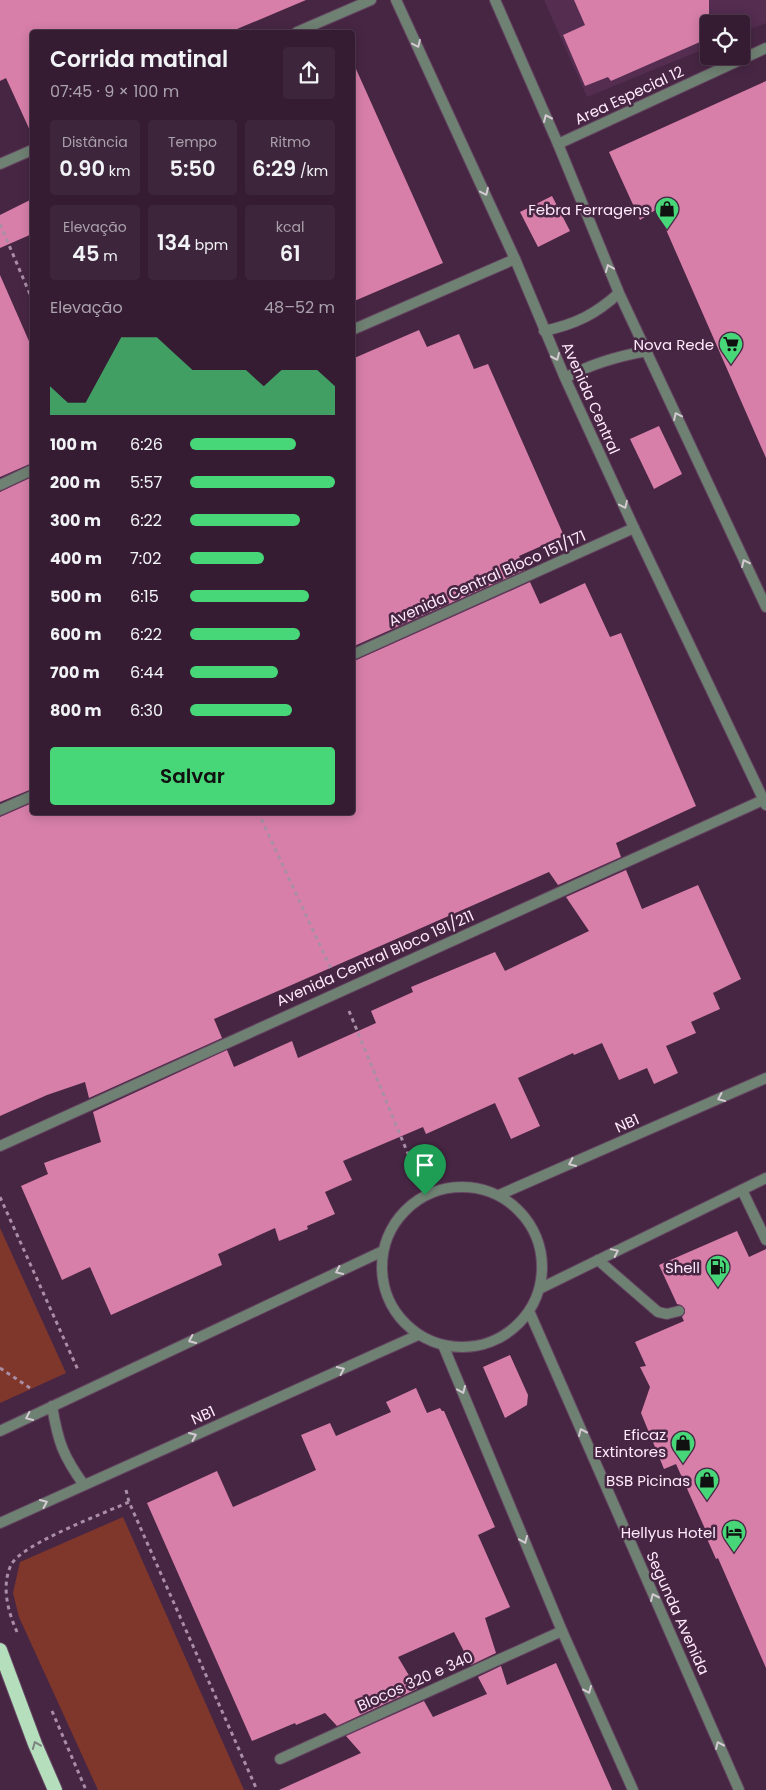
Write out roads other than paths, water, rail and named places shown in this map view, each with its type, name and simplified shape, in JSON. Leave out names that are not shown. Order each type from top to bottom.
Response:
[{"type":"highway","points":[[0,1650],[35,1744],[55,1790]]},
{"type":"street","points":[[302,30],[371,0]]},
{"type":"street","name":"Avenida Central","points":[[396,0],[515,259],[565,378],[765,803]]},
{"type":"street","points":[[495,0],[558,144],[619,293],[766,607]]},
{"type":"street","name":"Area Especial 12","points":[[558,144],[766,48]]},
{"type":"street","points":[[0,164],[30,151]]},
{"type":"street","points":[[355,329],[515,259]]},
{"type":"street","points":[[544,331],[577,322],[592,315],[619,293]]},
{"type":"street","points":[[565,378],[603,362],[647,351]]},
{"type":"street","points":[[0,485],[30,471]]},
{"type":"street","name":"Avenida Central Bloco 151/171","points":[[355,654],[634,528]]},
{"type":"street","points":[[0,810],[30,797]]},
{"type":"street","name":"Avenida Central Bloco 191/211","points":[[0,1146],[765,803]]},
{"type":"street","name":"NB1","points":[[499,1195],[766,1078]]},
{"type":"street","points":[[540,1289],[766,1178]]},
{"type":"street","points":[[449,1187],[475,1187],[499,1195],[521,1212],[536,1235],[542,1262],[540,1289],[529,1311],[512,1330],[491,1342],[468,1348],[443,1345],[418,1336],[398,1316],[387,1296],[382,1274],[383,1251],[392,1228],[406,1209],[425,1195],[449,1187]]},
{"type":"street","points":[[742,1190],[766,1240]]},
{"type":"street","points":[[0,1431],[383,1251]]},
{"type":"street","points":[[598,1260],[658,1312],[667,1314],[679,1311]]},
{"type":"street","name":"Segunda Avenida","points":[[529,1311],[739,1790]]},
{"type":"street","name":"NB1","points":[[0,1523],[418,1336]]},
{"type":"street","points":[[443,1345],[562,1631],[634,1790]]},
{"type":"street","points":[[52,1406],[57,1436],[63,1453],[84,1485]]},
{"type":"street","name":"Blocos 320 e 340","points":[[280,1759],[562,1631]]},
{"type":"place","name":"Febra Ferragens","points":[[667,230]]},
{"type":"place","name":"Nova Rede","points":[[731,365]]},
{"type":"place","name":"Shell","points":[[718,1288]]},
{"type":"place","name":"Eficaz Extintores","points":[[683,1464]]},
{"type":"place","name":"BSB Picinas","points":[[707,1501]]},
{"type":"place","name":"Hellyus Hotel","points":[[734,1553]]}]
